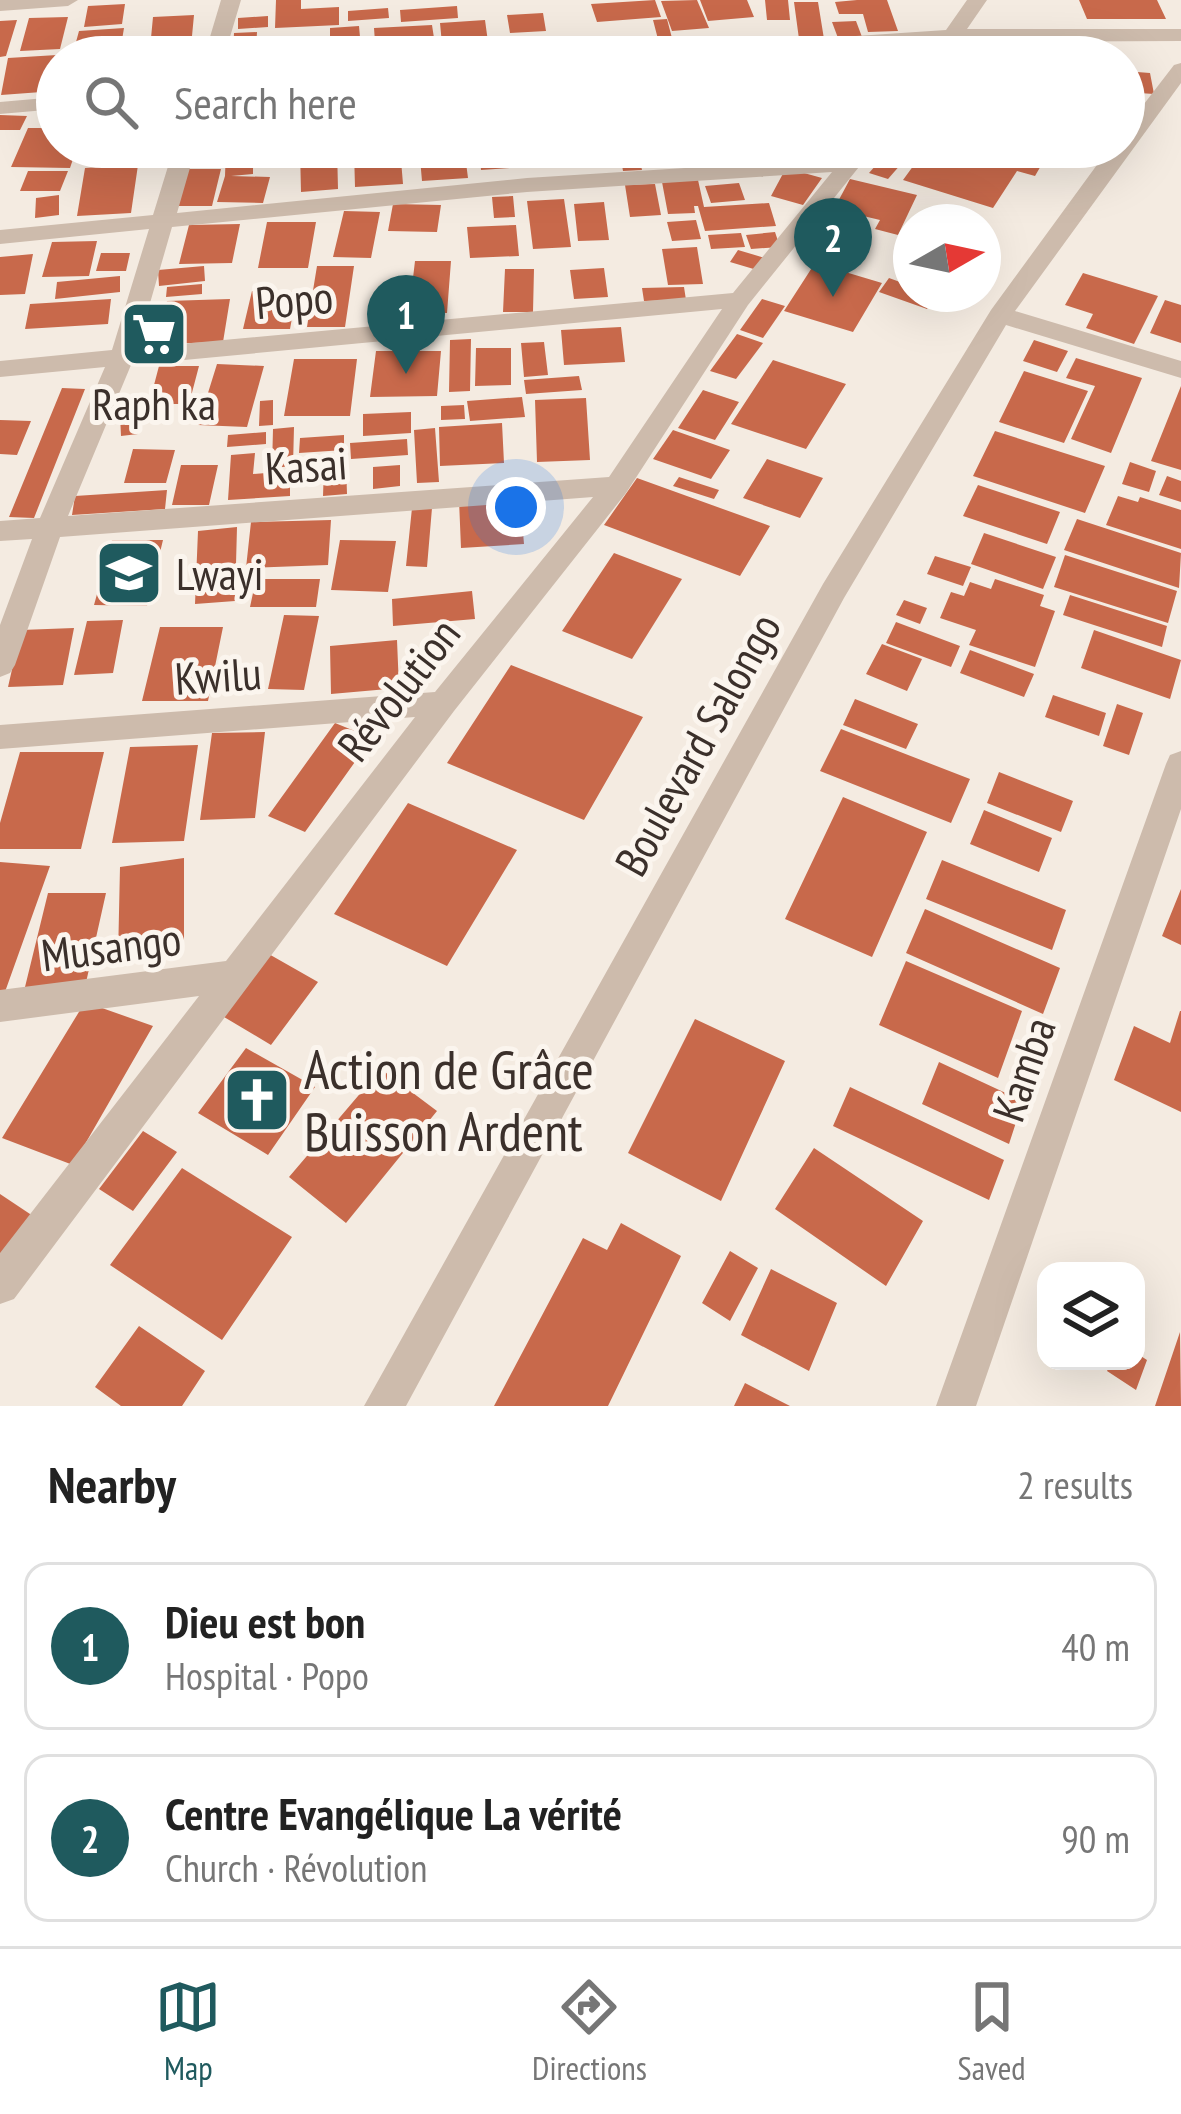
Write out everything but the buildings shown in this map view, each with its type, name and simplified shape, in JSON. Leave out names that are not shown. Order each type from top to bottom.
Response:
[{"type":"street","points":[[0,5],[68,0]]},
{"type":"street","points":[[220,36],[231,0]]},
{"type":"street","points":[[954,36],[976,0]]},
{"type":"street","points":[[979,36],[1107,31],[1181,35]]},
{"type":"street","name":"Boulevard Salongo","points":[[1145,116],[1181,69]]},
{"type":"street","points":[[0,108],[36,105]]},
{"type":"street","points":[[0,665],[51,524],[122,357],[178,168]]},
{"type":"street","points":[[0,237],[714,168]]},
{"type":"street","name":"Révolution","points":[[0,1285],[443,703],[617,486],[740,300],[847,168]]},
{"type":"street","name":"Boulevard Salongo","points":[[384,1406],[833,592],[1000,315],[1106,168]]},
{"type":"street","name":"Popo","points":[[0,369],[740,300]]},
{"type":"street","points":[[1000,315],[1181,370]]},
{"type":"street","name":"Kasai","points":[[0,531],[617,486]]},
{"type":"street","name":"Kwilu","points":[[0,737],[443,703]]},
{"type":"street","name":"Kamba","points":[[956,1406],[1181,764]]},
{"type":"street","name":"Musango","points":[[0,1006],[234,976]]},
{"type":"place","name":"Centre Evangélique La vérité","points":[[833,297]]},
{"type":"place","name":"Raph ka","points":[[154,334]]},
{"type":"place","name":"Dieu est bon","points":[[406,374]]},
{"type":"place","name":"Lwayi","points":[[129,573]]},
{"type":"place","name":"Action de Grâce Buisson Ardent","points":[[257,1100]]}]
